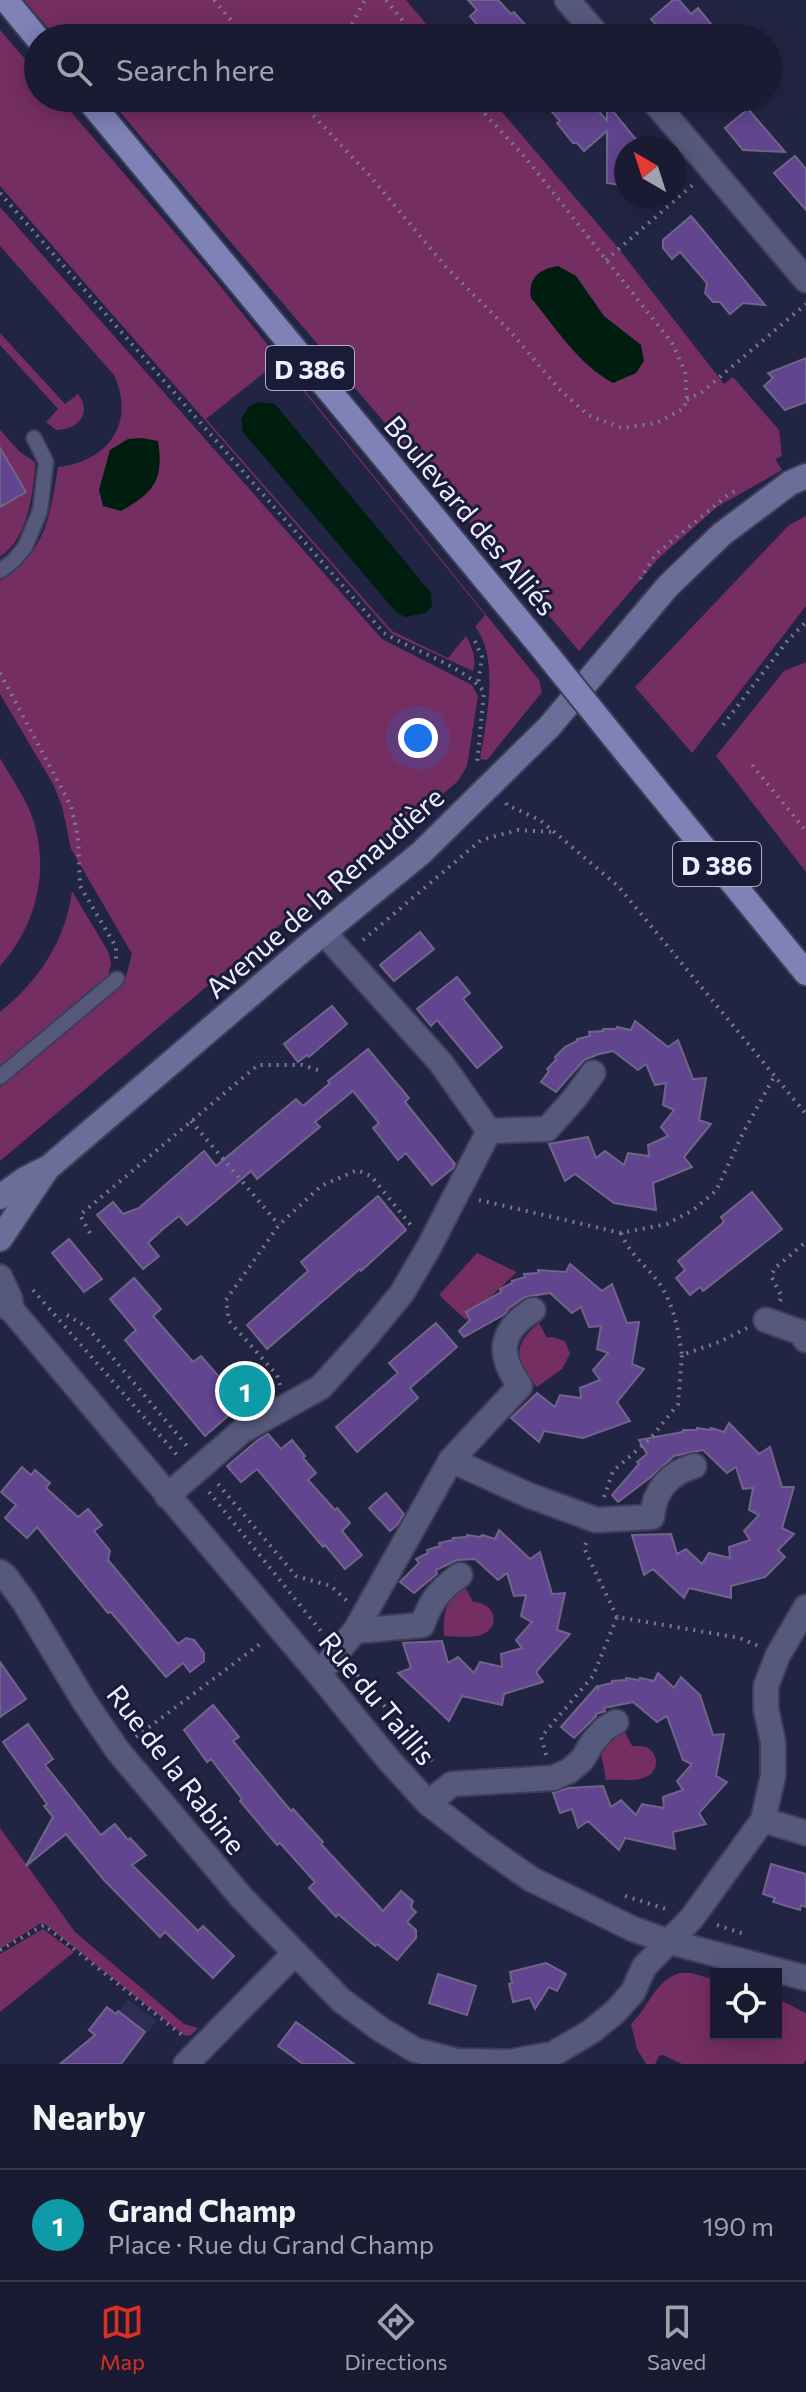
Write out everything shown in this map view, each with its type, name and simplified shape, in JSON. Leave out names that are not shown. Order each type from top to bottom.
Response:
[{"type":"main road","points":[[6,0],[26,24]]},
{"type":"main road","name":"Boulevard des Alliés","points":[[99,112],[806,973]]},
{"type":"street","points":[[567,0],[588,24]]},
{"type":"street","points":[[663,112],[806,280]]},
{"type":"street","name":"Avenue de la Renaudière","points":[[0,1197],[49,1167],[421,853],[549,727],[668,586],[722,534],[790,483],[806,476]]},
{"type":"street","points":[[325,934],[441,1063],[489,1131]]},
{"type":"street","points":[[489,1131],[547,1129],[593,1073]]},
{"type":"street","points":[[167,1496],[242,1431],[321,1387],[366,1337],[402,1293],[489,1131]]},
{"type":"street","name":"Avenue de la Renaudière","points":[[0,1239],[49,1167]]},
{"type":"street","name":"Rue du Taillis","points":[[0,1277],[10,1299],[6,1306],[428,1803],[531,1879],[633,1929],[670,1942],[806,1978]]},
{"type":"street","points":[[319,1674],[355,1631],[451,1460],[520,1386],[506,1367],[505,1342],[518,1320],[533,1310]]},
{"type":"street","points":[[766,1320],[800,1332],[806,1340]]},
{"type":"street","points":[[451,1460],[528,1495],[596,1520],[652,1517],[653,1501],[665,1484],[678,1470],[694,1466]]},
{"type":"street","name":"Rue de la Rabine","points":[[0,1572],[25,1603],[118,1751],[242,1898],[341,2000],[415,2050],[457,2061],[554,2059],[616,2011],[633,1992],[644,1967],[692,1918],[763,1820]]},
{"type":"street","points":[[355,1631],[422,1625],[440,1589],[460,1575]]},
{"type":"street","points":[[806,1607],[778,1655],[766,1686],[766,1709],[773,1742],[773,1776],[763,1820],[806,1833]]},
{"type":"street","points":[[428,1803],[452,1784],[553,1778],[569,1771],[582,1760],[604,1729],[616,1722]]},
{"type":"street","points":[[193,2057],[295,1953]]},
{"type":"lane","points":[[0,571],[25,547],[40,511],[46,462],[34,438]]},
{"type":"lane","points":[[0,1077],[117,979]]},
{"type":"path","points":[[214,0],[234,24]]},
{"type":"path","points":[[352,24],[365,0]]},
{"type":"path","points":[[386,0],[406,24]]},
{"type":"path","points":[[310,112],[370,176],[446,267],[510,331],[559,389],[588,415],[622,428],[656,423],[683,409],[687,400],[685,371],[672,343],[525,157],[483,112]]},
{"type":"path","points":[[606,260],[711,168]]},
{"type":"path","points":[[0,193],[368,617],[384,633],[460,671],[478,684],[484,692],[476,762],[479,771],[501,793],[507,805],[540,820],[618,886],[806,1114]]},
{"type":"path","points":[[687,400],[702,392],[806,304]]},
{"type":"path","points":[[723,725],[788,640],[806,622]]},
{"type":"path","points":[[475,641],[482,657],[478,684]]},
{"type":"path","points":[[0,673],[71,806],[78,837],[80,886],[116,947],[117,979]]},
{"type":"path","points":[[752,765],[806,831]]},
{"type":"path","points":[[345,956],[481,840],[518,830],[555,832]]},
{"type":"path","points":[[90,1233],[80,1215],[258,1065],[302,1065],[318,1070]]},
{"type":"path","points":[[457,1194],[621,1233],[667,1224],[693,1210],[716,1191],[775,1075]]},
{"type":"path","points":[[191,1121],[279,1225]]},
{"type":"path","points":[[284,1407],[277,1375],[229,1321],[226,1300],[279,1225],[321,1186],[357,1170],[371,1176],[429,1247]]},
{"type":"path","points":[[553,1778],[541,1737],[593,1676],[617,1617],[584,1548],[613,1471],[651,1438],[678,1404],[682,1355],[675,1314],[659,1284],[627,1248],[621,1233]]},
{"type":"path","points":[[682,1355],[766,1320],[782,1297],[771,1276],[775,1268],[806,1242]]},
{"type":"path","points":[[617,1617],[740,1638],[778,1655]]},
{"type":"path","points":[[118,1751],[266,1640]]},
{"type":"path","points":[[0,1950],[44,1925],[193,2057]]},
{"type":"shaded area","points":[[24,0],[406,0],[426,24],[45,24]]},
{"type":"shaded area","points":[[0,30],[24,58],[24,112],[71,112],[208,271],[539,680],[542,692],[487,760],[480,759],[488,709],[489,672],[483,640],[475,627],[485,615],[279,361],[206,419],[392,631],[448,658],[466,636],[473,653],[473,671],[392,634],[0,186]]},
{"type":"shaded area","points":[[120,112],[502,112],[619,249],[724,384],[733,377],[779,430],[782,456],[775,459],[782,470],[717,507],[659,558],[579,651]]},
{"type":"shaded area","points":[[0,207],[382,639],[472,685],[478,696],[467,766],[458,781],[287,927],[282,923],[0,1161],[0,1087],[120,986],[132,954],[71,849],[62,806],[53,784],[0,694],[0,581],[15,570],[36,546],[48,517],[58,467],[91,457],[113,437],[122,409],[120,393],[114,375],[0,246]]},
{"type":"shaded area","points":[[558,266],[576,276],[604,316],[641,345],[644,361],[636,373],[613,383],[600,375],[568,345],[531,298],[531,285],[536,276],[545,269]]},
{"type":"shaded area","points":[[0,333],[65,404],[78,394],[84,408],[77,424],[56,430],[46,422],[58,409],[0,345]]},
{"type":"shaded area","points":[[258,402],[275,404],[431,593],[432,606],[426,613],[405,617],[396,612],[243,432],[241,419],[249,406]]},
{"type":"shaded area","points":[[0,430],[20,452],[35,462],[35,469],[30,505],[22,529],[0,557],[0,507],[26,492],[6,457],[0,460]]},
{"type":"shaded area","points":[[128,439],[158,441],[159,466],[154,484],[142,498],[121,511],[103,506],[99,490],[110,450]]},
{"type":"shaded area","points":[[806,516],[806,606],[692,753],[635,687],[789,525]]},
{"type":"shaded area","points":[[806,662],[806,872],[716,756],[784,671]]},
{"type":"shaded area","points":[[0,758],[33,819],[38,839],[40,878],[31,916],[0,966]]},
{"type":"shaded area","points":[[72,891],[109,953],[111,964],[108,976],[0,1067],[0,1012],[26,987],[48,959],[64,926]]},
{"type":"shaded area","points":[[477,1253],[517,1272],[466,1320],[439,1295]]},
{"type":"shaded area","points":[[539,1323],[547,1338],[565,1341],[570,1354],[562,1369],[537,1387],[524,1370],[519,1354],[524,1339]]},
{"type":"shaded area","points":[[465,1587],[473,1602],[490,1610],[493,1625],[479,1636],[444,1636],[449,1602]]},
{"type":"shaded area","points":[[624,1730],[632,1746],[646,1747],[652,1752],[656,1759],[655,1767],[651,1774],[641,1779],[606,1780],[600,1748]]},
{"type":"shaded area","points":[[0,1828],[75,1932],[184,2024],[198,2028],[191,2035],[185,2036],[46,1925],[41,1923],[0,1949]]},
{"type":"shaded area","points":[[43,1929],[74,1952],[0,2012],[0,1954]]},
{"type":"shaded area","points":[[691,1973],[710,1978],[710,2040],[782,2040],[782,2001],[806,2013],[806,2060],[803,2064],[682,2064],[663,2055],[655,2064],[646,2064],[637,2049],[631,2024],[658,1988],[672,1976]]},
{"type":"shaded area","points":[[128,1999],[157,2021],[147,2033],[119,2011]]},
{"type":"building","points":[[468,0],[498,0],[525,24],[477,24],[470,16],[477,10]]},
{"type":"building","points":[[673,0],[679,0],[691,14],[698,8],[711,24],[655,24],[651,19]]},
{"type":"building","points":[[552,112],[600,112],[607,121],[607,112],[614,112],[633,136],[614,136],[614,184],[607,183],[607,131],[584,151],[557,123],[560,121]]},
{"type":"building","points":[[744,112],[751,112],[785,152],[743,150],[725,128]]},
{"type":"building","points":[[795,156],[806,169],[806,210],[774,173]]},
{"type":"building","points":[[691,216],[765,305],[743,303],[730,314],[720,302],[713,302],[705,293],[707,283],[680,252],[672,259],[663,248],[663,240]]},
{"type":"building","points":[[806,358],[806,402],[785,410],[764,386],[773,378],[768,373]]},
{"type":"building","points":[[0,448],[26,492],[0,507]]},
{"type":"building","points":[[420,932],[434,949],[394,981],[380,965]]},
{"type":"building","points":[[457,977],[470,993],[463,999],[502,1047],[477,1068],[437,1020],[431,1026],[417,1009]]},
{"type":"building","points":[[332,1006],[347,1024],[309,1057],[307,1055],[298,1062],[284,1044]]},
{"type":"building","points":[[635,1021],[668,1047],[678,1040],[693,1079],[706,1078],[699,1120],[711,1124],[684,1157],[692,1167],[653,1183],[656,1210],[614,1203],[575,1174],[565,1181],[549,1144],[588,1137],[596,1158],[605,1151],[624,1165],[628,1153],[649,1156],[648,1145],[668,1136],[661,1127],[674,1110],[663,1105],[666,1083],[655,1085],[646,1064],[638,1070],[613,1051],[584,1060],[556,1092],[541,1082],[555,1057],[577,1039],[603,1029],[617,1027],[631,1030]]},
{"type":"building","points":[[368,1049],[409,1098],[405,1102],[455,1164],[432,1185],[406,1153],[398,1160],[373,1128],[379,1123],[353,1091],[315,1122],[320,1127],[257,1179],[251,1171],[187,1225],[179,1216],[163,1229],[148,1243],[159,1256],[143,1269],[97,1215],[113,1202],[123,1214],[139,1208],[204,1151],[216,1166],[296,1099],[303,1106]]},
{"type":"building","points":[[752,1192],[782,1229],[703,1291],[700,1287],[690,1295],[676,1278],[685,1270],[678,1261],[724,1222],[721,1217]]},
{"type":"building","points":[[378,1196],[406,1230],[267,1349],[247,1325],[308,1271],[301,1262]]},
{"type":"building","points":[[69,1239],[102,1279],[84,1292],[52,1253]]},
{"type":"building","points":[[570,1264],[602,1291],[612,1284],[627,1323],[639,1322],[632,1364],[644,1369],[617,1402],[630,1421],[583,1438],[544,1431],[539,1442],[511,1418],[537,1393],[555,1407],[560,1395],[581,1398],[580,1388],[600,1380],[593,1370],[608,1353],[597,1349],[601,1326],[589,1327],[581,1307],[572,1313],[550,1293],[525,1297],[505,1314],[464,1337],[459,1331],[470,1320],[466,1312],[501,1292],[500,1289],[512,1281],[525,1277],[524,1274],[538,1273],[538,1270],[566,1272]]},
{"type":"building","points":[[134,1278],[161,1309],[153,1316],[193,1362],[201,1356],[245,1401],[205,1436],[125,1340],[136,1330],[110,1299]]},
{"type":"building","points":[[436,1323],[457,1347],[410,1388],[418,1398],[357,1452],[336,1427],[398,1373],[389,1363]]},
{"type":"building","points":[[729,1423],[759,1454],[770,1447],[782,1487],[794,1487],[782,1528],[794,1534],[778,1550],[785,1557],[765,1577],[731,1586],[731,1598],[689,1588],[684,1598],[653,1569],[644,1575],[632,1535],[671,1534],[677,1554],[686,1549],[702,1564],[709,1553],[730,1558],[729,1547],[750,1540],[744,1531],[759,1515],[749,1510],[753,1488],[743,1489],[736,1467],[727,1473],[703,1450],[674,1456],[618,1502],[612,1495],[639,1464],[637,1462],[647,1454],[639,1440],[697,1428],[724,1432]]},
{"type":"building","points":[[268,1434],[281,1449],[292,1440],[316,1473],[308,1480],[350,1523],[342,1531],[362,1555],[345,1569],[257,1469],[241,1482],[227,1466]]},
{"type":"building","points":[[22,1467],[31,1475],[35,1470],[50,1483],[46,1488],[78,1517],[88,1509],[102,1525],[94,1531],[110,1551],[108,1560],[178,1644],[186,1638],[194,1640],[204,1653],[204,1661],[190,1672],[183,1663],[166,1677],[37,1527],[27,1538],[5,1518],[16,1505],[1,1492]]},
{"type":"building","points":[[386,1493],[404,1514],[390,1531],[369,1508]]},
{"type":"building","points":[[499,1530],[530,1559],[540,1552],[552,1594],[565,1593],[557,1630],[570,1634],[536,1672],[543,1682],[504,1694],[502,1705],[462,1696],[449,1721],[398,1673],[411,1668],[403,1643],[442,1641],[448,1663],[458,1657],[474,1673],[480,1662],[502,1667],[501,1654],[522,1648],[516,1640],[532,1622],[521,1616],[526,1595],[514,1596],[507,1573],[498,1580],[475,1559],[457,1560],[436,1570],[437,1574],[414,1593],[400,1582],[419,1563],[416,1559],[428,1553],[427,1550],[440,1546],[439,1543],[467,1535],[495,1539]]},
{"type":"building","points":[[0,1662],[26,1699],[0,1717]]},
{"type":"building","points":[[658,1673],[674,1688],[681,1677],[700,1695],[713,1735],[724,1734],[716,1776],[727,1782],[699,1813],[706,1824],[673,1832],[675,1849],[625,1838],[619,1850],[588,1821],[578,1828],[572,1809],[560,1813],[553,1793],[568,1788],[603,1786],[611,1807],[621,1800],[636,1815],[642,1804],[664,1808],[663,1797],[683,1790],[677,1781],[692,1764],[683,1760],[667,1716],[657,1722],[633,1702],[604,1708],[605,1711],[596,1714],[574,1738],[561,1727],[597,1686],[598,1689],[599,1686],[626,1678],[654,1681]]},
{"type":"building","points":[[213,1705],[239,1737],[233,1741],[291,1811],[293,1809],[383,1911],[401,1891],[413,1901],[411,1907],[416,1912],[407,1922],[416,1930],[416,1938],[397,1960],[377,1944],[375,1946],[338,1914],[336,1917],[309,1888],[315,1882],[280,1843],[277,1845],[240,1801],[242,1799],[211,1759],[207,1762],[184,1730]]},
{"type":"building","points":[[28,1724],[53,1759],[45,1765],[101,1835],[115,1824],[146,1855],[132,1865],[198,1931],[203,1926],[234,1956],[213,1978],[165,1932],[160,1937],[104,1880],[66,1834],[26,1866],[53,1817],[3,1742]]},
{"type":"building","points":[[771,1864],[806,1874],[806,1907],[801,1905],[800,1910],[773,1902],[775,1898],[763,1894]]},
{"type":"building","points":[[546,1963],[566,1974],[557,1991],[549,1987],[535,2009],[530,1998],[513,2002],[510,1972]]},
{"type":"building","points":[[438,1974],[476,1986],[467,2015],[429,2003]]},
{"type":"building","points":[[107,2007],[116,2014],[118,2011],[145,2032],[121,2064],[60,2064],[95,2035],[89,2030]]},
{"type":"building","points":[[296,2022],[354,2064],[303,2064],[278,2046]]},
{"type":"place","name":"Grand Champ","points":[[245,1391]]}]
